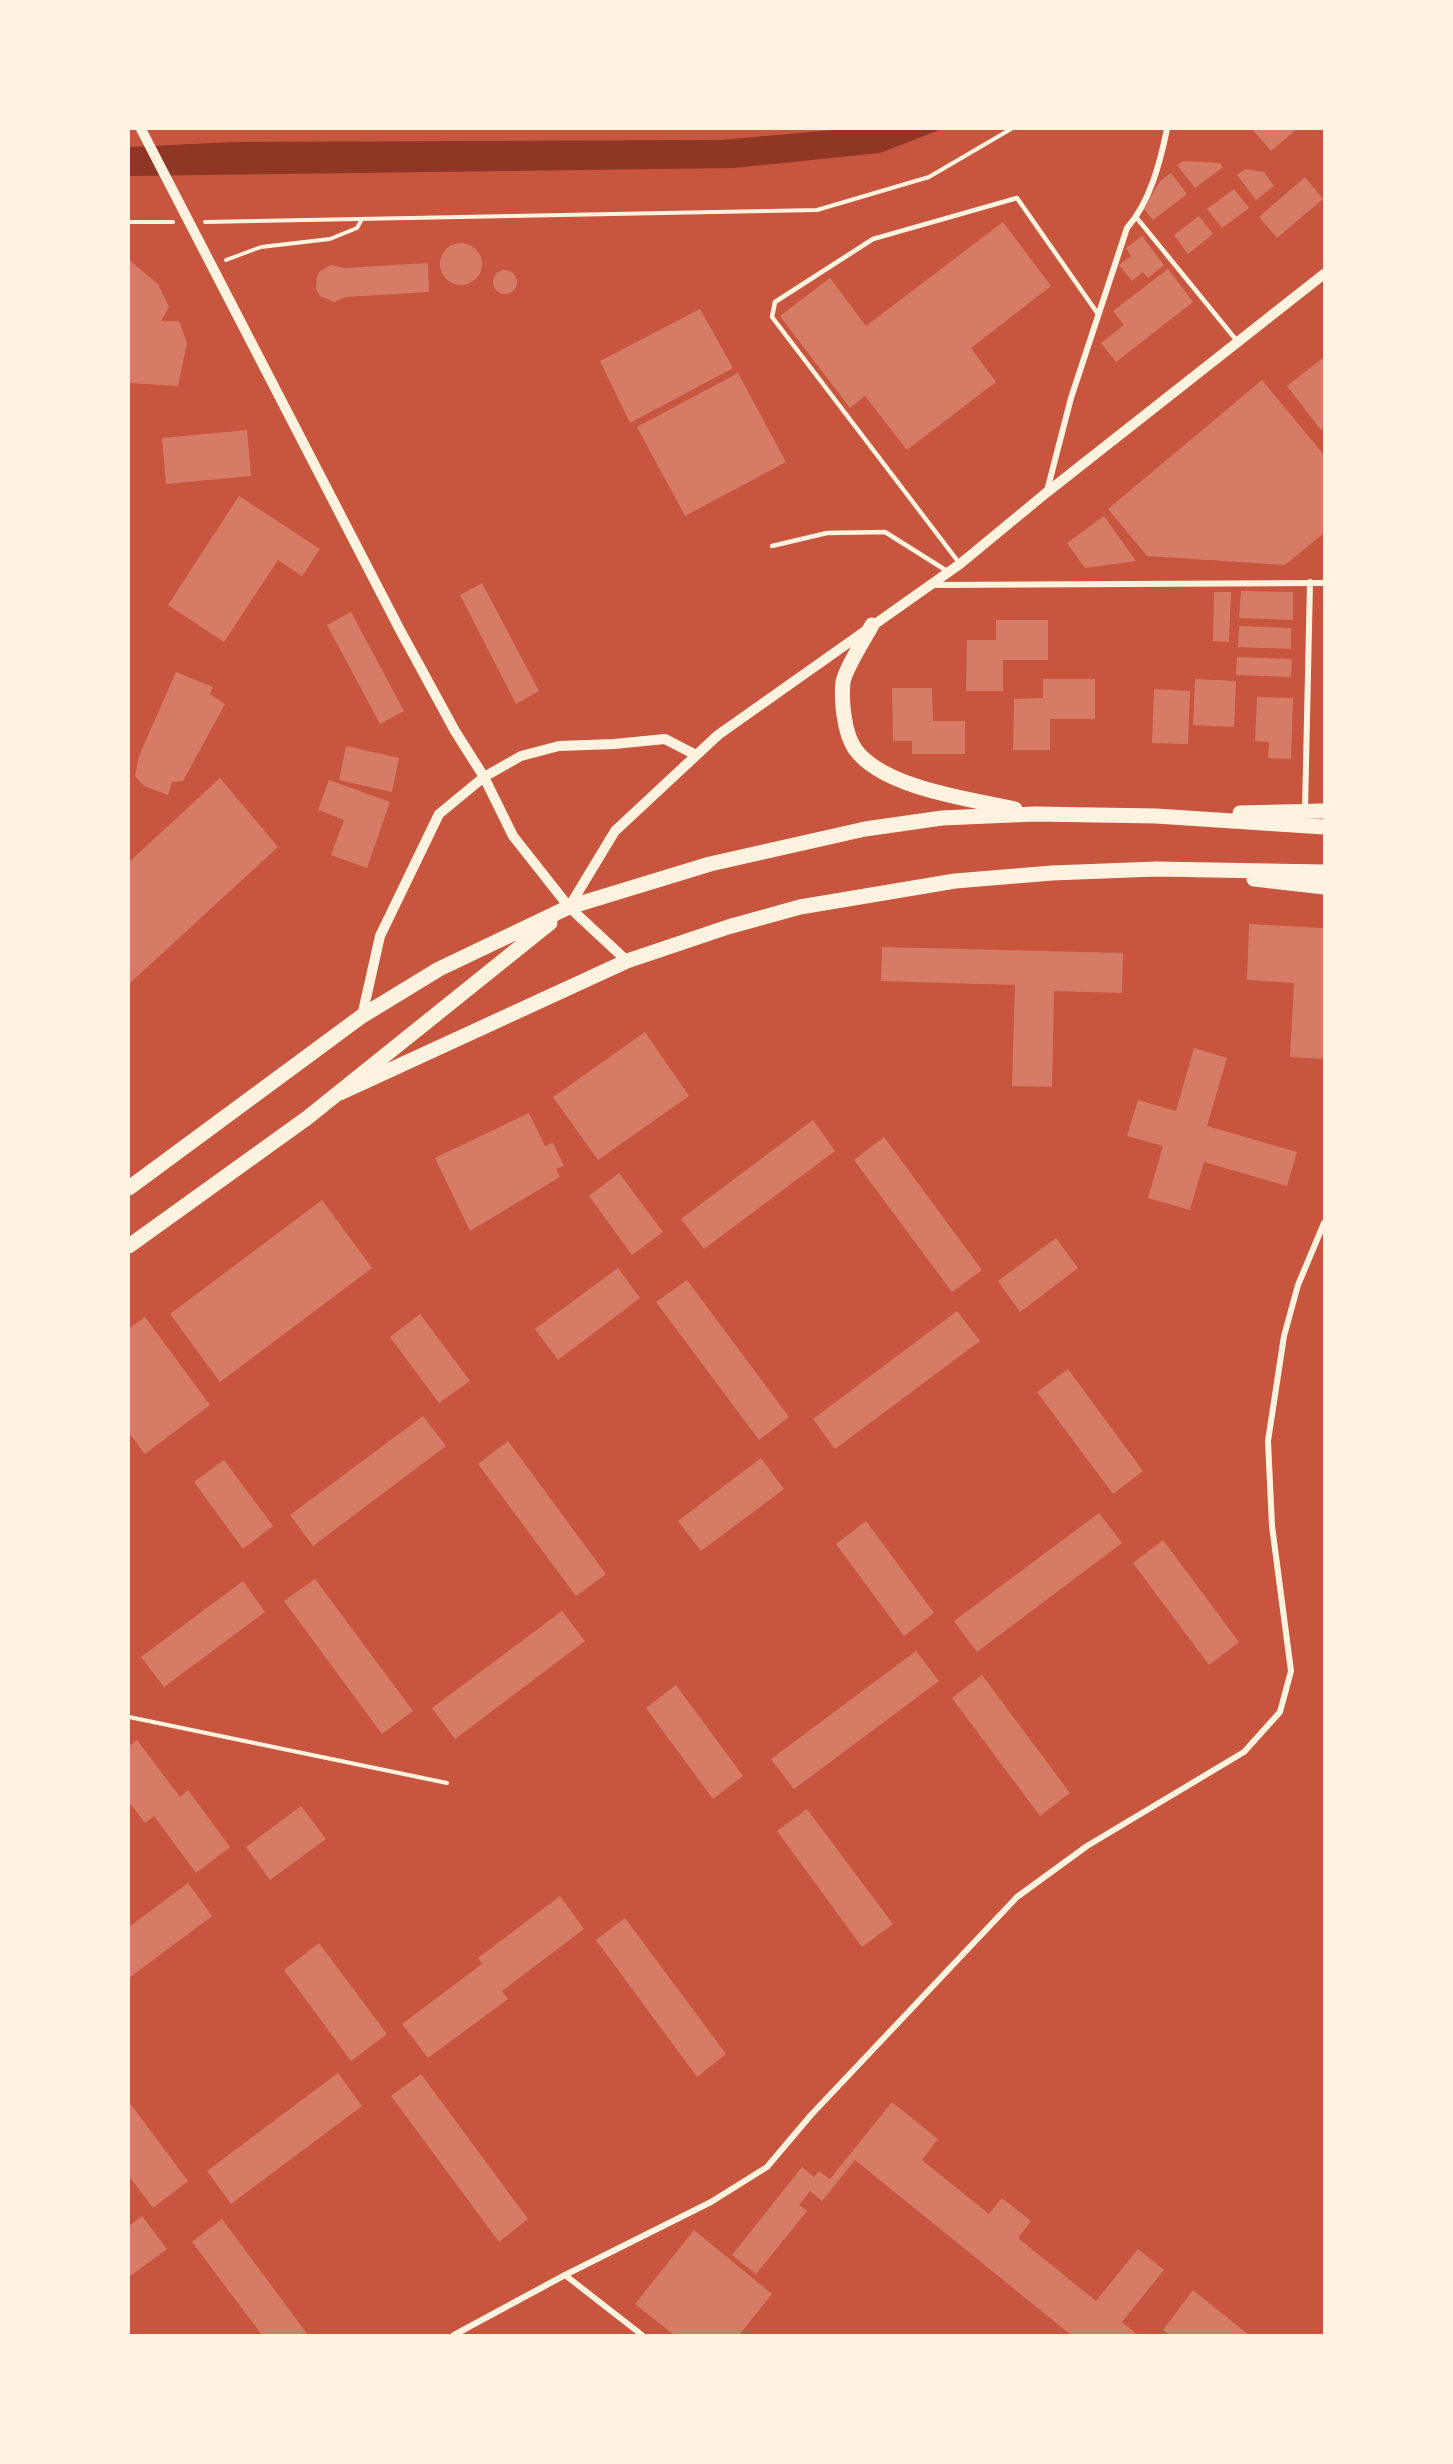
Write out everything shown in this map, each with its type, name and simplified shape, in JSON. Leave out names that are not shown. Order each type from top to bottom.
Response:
[{"type":"main road","points":[[872,625],[843,680],[843,718],[854,748],[879,771],[930,791],[1035,814]]},
{"type":"main road","points":[[1156,816],[1324,811]]},
{"type":"main road","points":[[129,1188],[362,1016],[439,969],[569,907],[710,864],[865,829],[942,818],[1035,814],[1156,816],[1324,827]]},
{"type":"main road","points":[[340,1093],[627,961],[728,927],[822,903],[955,881],[1053,873],[1155,869],[1324,872]]},
{"type":"main road","points":[[1155,869],[1324,887]]},
{"type":"main road","points":[[129,1246],[340,1093],[569,907]]},
{"type":"street","points":[[141,129],[400,630],[455,731],[484,777],[513,836],[569,907],[627,961]]},
{"type":"street","points":[[1046,493],[1071,398],[1098,314],[1127,228],[1136,217],[1160,163],[1167,129]]},
{"type":"street","points":[[569,907],[615,831],[718,735],[960,564],[1046,493],[1324,274]]},
{"type":"street","points":[[1305,810],[1310,582]]},
{"type":"street","points":[[929,585],[1323,582]]},
{"type":"street","points":[[362,1016],[380,936],[439,814],[484,777],[521,756],[559,746],[665,739],[696,755]]},
{"type":"street","points":[[454,2335],[565,2275],[711,2202],[767,2167],[811,2115],[1017,1897],[1087,1846],[1244,1752],[1280,1712],[1291,1671],[1272,1526],[1268,1441],[1284,1336],[1298,1285],[1324,1223]]},
{"type":"street","points":[[565,2275],[642,2335]]},
{"type":"lane","points":[[960,564],[772,317],[775,302],[873,239],[1017,198],[1098,314]]},
{"type":"lane","points":[[1136,217],[1237,341]]},
{"type":"lane","points":[[772,546],[827,533],[885,532],[949,572]]},
{"type":"path","points":[[195,222],[817,210],[929,177],[1011,129]]},
{"type":"path","points":[[212,267],[245,251],[261,247],[330,239],[357,228],[362,219]]},
{"type":"path","points":[[129,222],[184,222]]},
{"type":"path","points":[[129,1718],[447,1783]]},
{"type":"shaded area","points":[[845,129],[942,129],[880,153],[734,168],[129,176],[129,147],[234,142],[721,140]]},
{"type":"building","points":[[1252,129],[1297,129],[1271,151]]},
{"type":"building","points":[[1183,161],[1220,163],[1223,167],[1195,188],[1177,165]]},
{"type":"building","points":[[1245,169],[1264,172],[1274,186],[1256,200],[1237,175]]},
{"type":"building","points":[[1171,173],[1187,194],[1153,220],[1144,209],[1160,181]]},
{"type":"building","points":[[1305,177],[1323,199],[1277,238],[1259,217]]},
{"type":"building","points":[[1234,189],[1249,208],[1222,228],[1207,209]]},
{"type":"building","points":[[1199,216],[1213,234],[1188,254],[1174,235]]},
{"type":"building","points":[[1003,222],[1051,286],[971,348],[996,382],[907,450],[865,396],[850,408],[780,316],[830,278],[866,326]]},
{"type":"building","points":[[1142,236],[1164,265],[1148,278],[1143,272],[1132,281],[1119,265],[1131,256],[1126,248]]},
{"type":"building","points":[[461,243],[476,249],[482,264],[476,279],[461,285],[446,279],[440,264],[446,249]]},
{"type":"building","points":[[129,260],[158,284],[169,307],[161,321],[179,321],[187,343],[178,386],[129,383]]},
{"type":"building","points":[[428,263],[429,292],[346,297],[334,302],[320,296],[316,289],[317,276],[320,271],[331,265],[344,268]]},
{"type":"building","points":[[1168,269],[1193,302],[1116,362],[1101,343],[1124,325],[1113,311]]},
{"type":"building","points":[[505,270],[513,274],[517,282],[513,290],[505,294],[497,290],[493,282],[497,274]]},
{"type":"building","points":[[700,309],[733,368],[630,423],[600,361]]},
{"type":"building","points":[[1324,357],[1324,428],[1321,430],[1287,386]]},
{"type":"building","points":[[738,373],[786,462],[685,516],[637,427]]},
{"type":"building","points":[[1262,380],[1324,455],[1324,533],[1285,565],[1147,556],[1108,509]]},
{"type":"building","points":[[247,430],[251,476],[166,484],[162,438]]},
{"type":"building","points":[[239,496],[320,549],[302,576],[278,560],[224,642],[168,605]]},
{"type":"building","points":[[1104,516],[1136,561],[1085,568],[1067,543]]},
{"type":"building","points":[[482,583],[539,691],[516,704],[460,595]]},
{"type":"building","points":[[1241,591],[1293,592],[1293,620],[1239,618]]},
{"type":"building","points":[[1214,592],[1231,592],[1229,642],[1213,641]]},
{"type":"building","points":[[351,612],[404,711],[380,724],[327,625]]},
{"type":"building","points":[[996,620],[1048,620],[1048,660],[1003,660],[1003,691],[966,691],[967,640],[996,640]]},
{"type":"building","points":[[1239,626],[1291,628],[1291,649],[1238,647]]},
{"type":"building","points":[[1237,657],[1292,659],[1291,677],[1236,675]]},
{"type":"building","points":[[176,672],[213,687],[210,694],[225,704],[183,781],[172,782],[168,795],[144,786],[135,776],[139,756]]},
{"type":"building","points":[[1043,679],[1095,679],[1095,719],[1050,719],[1050,750],[1013,750],[1014,699],[1043,698]]},
{"type":"building","points":[[1195,679],[1236,681],[1234,727],[1193,725]]},
{"type":"building","points":[[892,688],[932,688],[933,721],[965,721],[965,754],[912,754],[912,741],[893,741]]},
{"type":"building","points":[[1154,689],[1190,691],[1188,744],[1152,743]]},
{"type":"building","points":[[1257,697],[1293,698],[1291,759],[1268,758],[1269,742],[1255,741]]},
{"type":"building","points":[[346,746],[399,758],[392,792],[339,780]]},
{"type":"building","points":[[220,778],[278,847],[129,984],[129,862]]},
{"type":"building","points":[[329,780],[390,802],[367,868],[331,855],[344,820],[318,810]]},
{"type":"building","points":[[1249,924],[1324,928],[1324,1059],[1290,1057],[1294,983],[1247,980]]},
{"type":"building","points":[[882,947],[1123,953],[1122,993],[1054,991],[1052,1087],[1012,1086],[1015,985],[881,981]]},
{"type":"building","points":[[645,1032],[689,1096],[598,1160],[553,1097]]},
{"type":"building","points":[[1194,1048],[1227,1058],[1207,1126],[1297,1152],[1287,1186],[1204,1162],[1190,1210],[1148,1198],[1163,1146],[1127,1136],[1138,1100],[1176,1111]]},
{"type":"building","points":[[529,1113],[545,1146],[553,1143],[564,1166],[556,1169],[560,1177],[470,1231],[435,1158]]},
{"type":"building","points":[[813,1120],[835,1151],[704,1249],[681,1219]]},
{"type":"building","points":[[884,1137],[982,1270],[952,1292],[854,1160]]},
{"type":"building","points":[[619,1173],[663,1232],[632,1255],[589,1196]]},
{"type":"building","points":[[322,1200],[372,1268],[220,1382],[170,1314]]},
{"type":"building","points":[[1056,1238],[1078,1268],[1020,1312],[998,1281]]},
{"type":"building","points":[[618,1268],[640,1298],[558,1360],[535,1329]]},
{"type":"building","points":[[687,1280],[789,1417],[759,1440],[656,1302]]},
{"type":"building","points":[[957,1311],[980,1341],[835,1449],[813,1419]]},
{"type":"building","points":[[420,1314],[470,1381],[439,1403],[390,1337]]},
{"type":"building","points":[[145,1317],[210,1405],[145,1454],[129,1433],[129,1328]]},
{"type":"building","points":[[1068,1369],[1143,1471],[1113,1494],[1037,1392]]},
{"type":"building","points":[[423,1416],[446,1446],[313,1546],[290,1515]]},
{"type":"building","points":[[508,1441],[606,1574],[576,1596],[478,1464]]},
{"type":"building","points":[[761,1458],[784,1489],[701,1551],[678,1521]]},
{"type":"building","points":[[224,1460],[273,1526],[243,1549],[194,1482]]},
{"type":"building","points":[[1099,1513],[1122,1543],[977,1652],[954,1621]]},
{"type":"building","points":[[866,1521],[934,1613],[904,1636],[836,1544]]},
{"type":"building","points":[[1163,1540],[1239,1642],[1209,1665],[1133,1563]]},
{"type":"building","points":[[315,1579],[413,1711],[382,1734],[284,1601]]},
{"type":"building","points":[[243,1581],[265,1612],[164,1687],[141,1657]]},
{"type":"building","points":[[562,1611],[585,1641],[455,1739],[432,1708]]},
{"type":"building","points":[[916,1651],[939,1681],[794,1789],[771,1759]]},
{"type":"building","points":[[982,1675],[1070,1793],[1040,1816],[952,1698]]},
{"type":"building","points":[[676,1685],[743,1776],[713,1799],[646,1708]]},
{"type":"building","points":[[137,1740],[180,1797],[188,1790],[230,1847],[196,1873],[154,1816],[145,1823],[129,1802],[129,1746]]},
{"type":"building","points":[[301,1806],[326,1839],[270,1880],[246,1847]]},
{"type":"building","points":[[807,1809],[893,1924],[862,1947],[777,1831]]},
{"type":"building","points":[[188,1883],[212,1916],[129,1978],[129,1927]]},
{"type":"building","points":[[560,1896],[584,1929],[502,1991],[508,1999],[428,2058],[402,2024],[482,1964],[478,1958]]},
{"type":"building","points":[[625,1918],[726,2054],[697,2077],[596,1940]]},
{"type":"building","points":[[319,1943],[387,2034],[351,2061],[284,1970]]},
{"type":"building","points":[[338,2073],[362,2106],[231,2204],[207,2171]]},
{"type":"building","points":[[421,2074],[528,2219],[499,2242],[391,2096]]},
{"type":"building","points":[[129,2102],[188,2181],[153,2208],[129,2176]]},
{"type":"building","points":[[892,2102],[938,2139],[922,2160],[989,2214],[1002,2198],[1031,2221],[1018,2238],[1096,2301],[1138,2249],[1164,2270],[1122,2322],[1138,2335],[1071,2335],[855,2160],[822,2201],[810,2191],[799,2205],[807,2211],[756,2274],[732,2255],[802,2167],[814,2177],[819,2171],[830,2179]]},
{"type":"building","points":[[142,2216],[167,2249],[129,2277],[129,2226]]},
{"type":"building","points":[[222,2219],[308,2335],[262,2335],[192,2242]]},
{"type":"building","points":[[694,2230],[772,2294],[739,2335],[674,2335],[635,2304]]},
{"type":"building","points":[[1193,2290],[1249,2335],[1169,2335],[1163,2330]]}]
